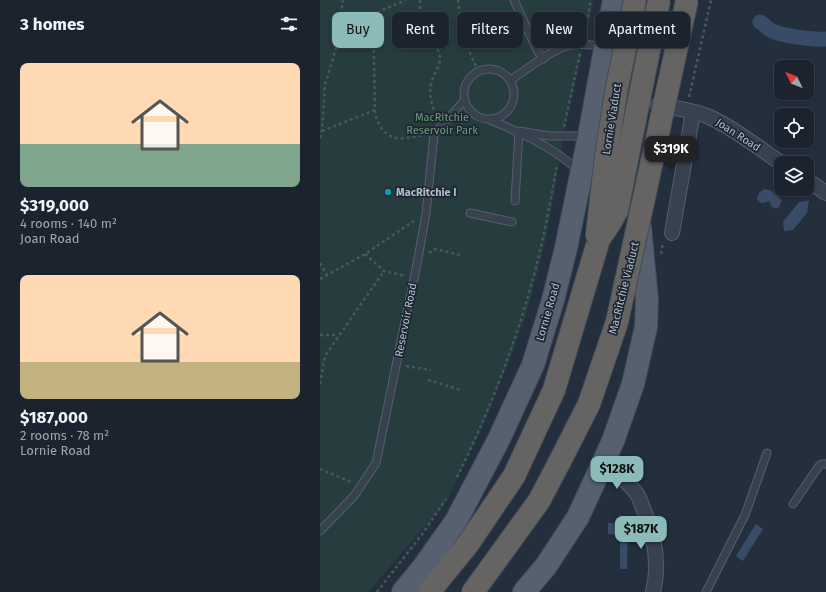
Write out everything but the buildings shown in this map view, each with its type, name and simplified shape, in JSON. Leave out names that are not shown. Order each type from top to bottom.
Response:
[{"type":"highway","name":"Lornie Viaduct","points":[[599,239],[597,235],[606,155],[617,87],[635,0]]},
{"type":"highway","points":[[429,592],[468,544],[514,476],[554,390],[599,239],[617,210],[659,0]]},
{"type":"highway","name":"MacRitchie Viaduct","points":[[473,592],[539,501],[589,404],[618,322],[687,0]]},
{"type":"main road","name":"Lornie Road","points":[[612,12],[614,0]]},
{"type":"main road","points":[[524,592],[546,566],[578,517],[613,441],[633,384],[646,327],[647,300],[639,204],[658,105],[682,0]]},
{"type":"main road","name":"Lornie Road","points":[[403,592],[422,569],[456,521],[499,439],[533,365],[553,300],[582,173],[605,48]]},
{"type":"main road","points":[[589,136],[649,148]]},
{"type":"main road","points":[[582,173],[611,180],[620,185],[639,204]]},
{"type":"street","name":"Joan Road","points":[[658,105],[707,116],[721,123],[774,158]]},
{"type":"street","points":[[672,233],[693,112]]},
{"type":"street","points":[[814,185],[826,193]]},
{"type":"street","points":[[603,463],[624,479],[637,495],[650,525],[654,546],[656,578],[653,592]]},
{"type":"lane","points":[[514,0],[537,50],[543,59]]},
{"type":"lane","points":[[511,80],[562,48]]},
{"type":"lane","points":[[490,120],[498,118],[506,113],[512,106],[514,88],[511,80],[504,73],[496,69],[487,68],[478,70],[471,75],[466,82],[463,92],[464,101],[468,109],[474,115],[519,131],[548,147],[582,173]]},
{"type":"lane","points":[[434,134],[464,101]]},
{"type":"lane","points":[[519,131],[550,136],[589,136]]},
{"type":"lane","points":[[515,201],[519,131]]},
{"type":"lane","name":"Reservoir Road","points":[[320,531],[354,496],[376,463],[418,259],[426,213],[434,134]]},
{"type":"lane","points":[[470,213],[512,222]]},
{"type":"lane","points":[[706,592],[745,515],[767,453]]},
{"type":"lane","points":[[793,504],[819,466],[826,464]]},
{"type":"path","points":[[341,12],[343,0]]},
{"type":"path","points":[[378,12],[406,0]]},
{"type":"path","points":[[374,48],[375,110],[378,125],[383,131],[397,138],[434,134],[437,119],[430,92],[432,80],[440,59],[436,48],[421,22],[420,0]]},
{"type":"path","points":[[458,0],[461,30],[478,70]]},
{"type":"path","points":[[587,20],[591,0]]},
{"type":"path","points":[[320,138],[322,131],[325,85],[336,48]]},
{"type":"path","points":[[562,136],[581,48]]},
{"type":"path","points":[[322,131],[375,110]]},
{"type":"path","points":[[454,483],[486,413],[516,333],[536,264],[559,154]]},
{"type":"path","points":[[320,279],[365,254],[426,213]]},
{"type":"path","points":[[418,259],[435,249],[460,255]]},
{"type":"path","points":[[365,254],[384,271],[414,278]]},
{"type":"path","points":[[320,263],[326,275]]},
{"type":"path","points":[[320,384],[326,356],[338,335],[384,271]]},
{"type":"path","points":[[320,335],[338,335]]},
{"type":"path","points":[[418,368],[431,370]]},
{"type":"path","points":[[428,380],[461,390]]},
{"type":"path","points":[[320,469],[344,479]]},
{"type":"path","points":[[377,592],[423,533],[448,497]]},
{"type":"green space","name":"MacRitchie Reservoir Park","points":[[320,0],[594,0],[587,31],[587,12],[531,12],[531,48],[583,48],[566,123],[547,236],[526,316],[491,407],[447,501],[368,592],[320,592]]},
{"type":"water","points":[[764,189],[770,190],[774,193],[774,196],[777,196],[782,200],[779,207],[776,209],[771,206],[770,201],[763,203],[759,202],[757,199],[759,193]]},
{"type":"water","points":[[809,200],[807,213],[793,230],[784,231],[783,222],[799,202]]},
{"type":"water","points":[[608,523],[628,523],[627,569],[620,569],[620,535],[608,534]]},
{"type":"water","points":[[756,524],[763,529],[743,561],[736,556]]},
{"type":"waterway","points":[[760,22],[770,30],[782,34],[806,38],[826,39]]},
{"type":"place","name":"MacRitchie I","points":[[388,192]]}]
